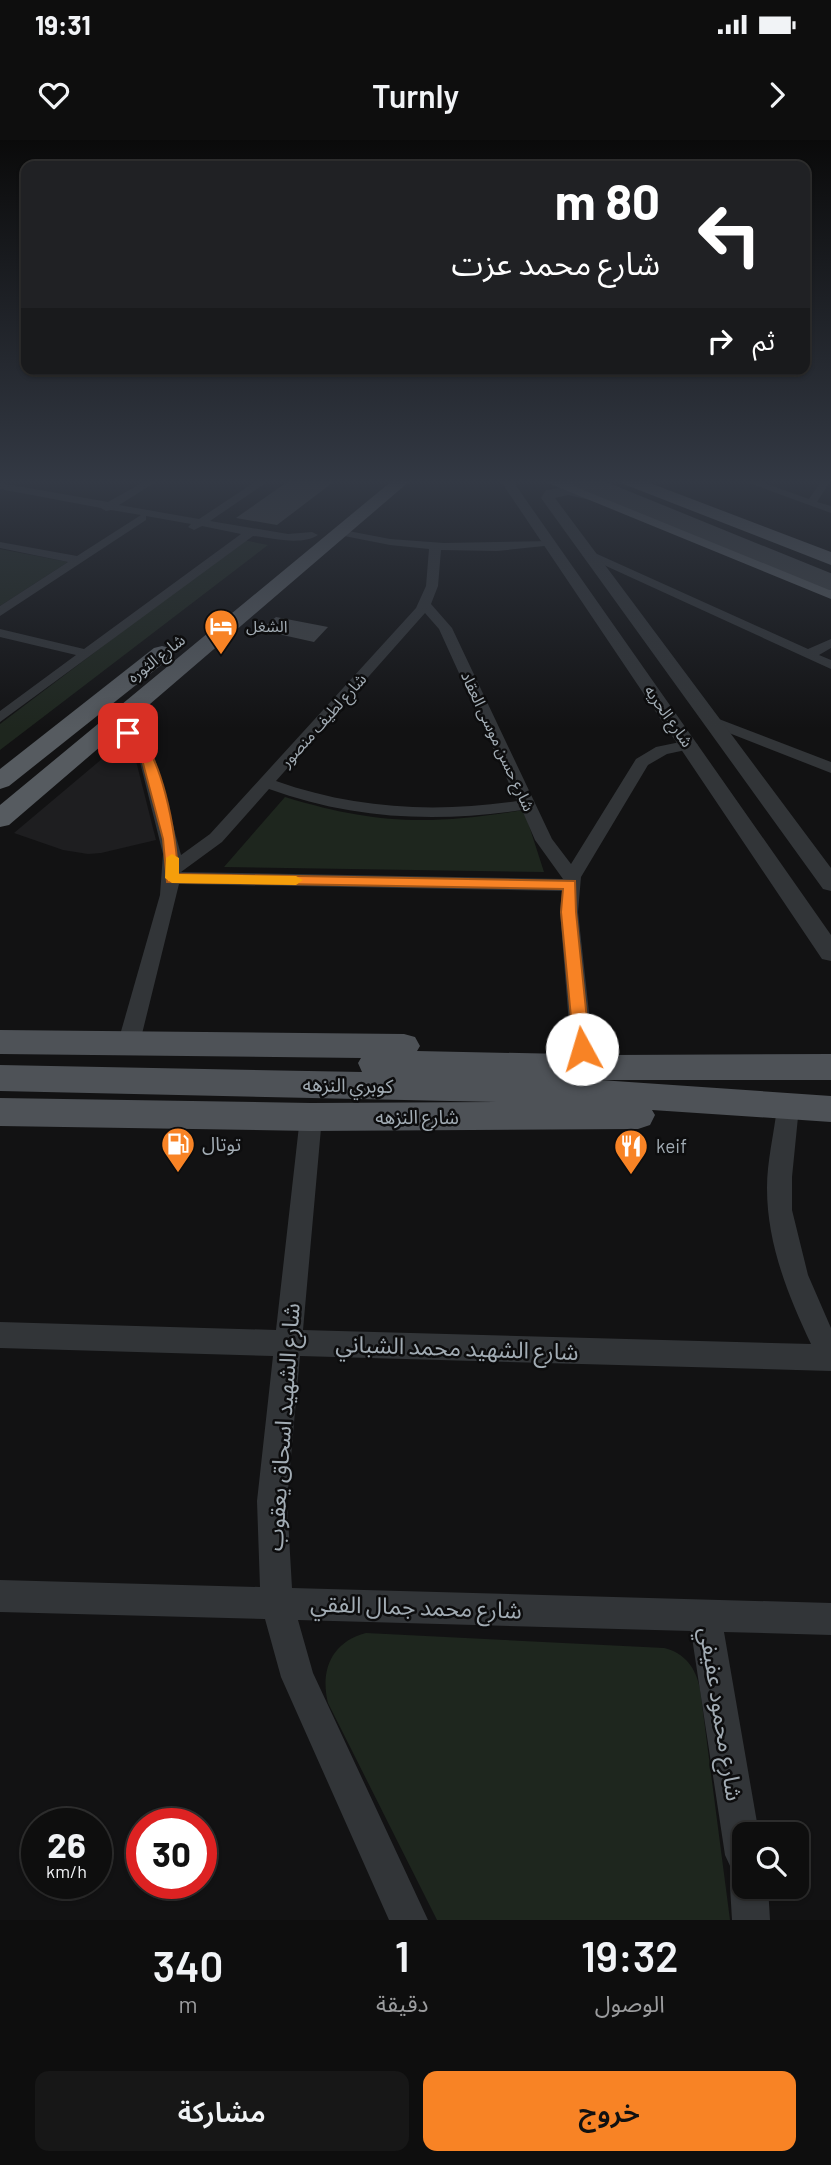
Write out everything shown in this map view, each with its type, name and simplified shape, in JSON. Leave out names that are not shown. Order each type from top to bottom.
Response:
[{"type":"highway","name":"شارع الثوره","points":[[0,781],[276,563]]},
{"type":"highway","name":"شارع الثوره","points":[[0,819],[301,563]]},
{"type":"highway","points":[[758,563],[831,593]]},
{"type":"main road","points":[[784,563],[831,582]]},
{"type":"main road","points":[[0,1042],[582,1049],[635,1052],[682,1068],[831,1067]]},
{"type":"main road","name":"كوبري النزهه","points":[[0,1056],[682,1068]]},
{"type":"main road","name":"كوبري النزهه","points":[[0,1078],[403,1086],[696,1099]]},
{"type":"main road","name":"شارع النزهه","points":[[0,1112],[311,1117],[636,1115],[664,1112],[696,1099],[831,1109]]},
{"type":"street","points":[[0,612],[74,563]]},
{"type":"street","points":[[1,718],[209,563]]},
{"type":"street","name":"شارع لطيف منصور","points":[[172,874],[211,843],[425,605],[432,586],[434,563]]},
{"type":"street","name":"شارع الحريه","points":[[564,563],[831,953]]},
{"type":"street","name":"شارع الحريه","points":[[593,563],[831,884]]},
{"type":"street","points":[[608,563],[831,665]]},
{"type":"street","name":"شارع حسن موسى العقاد","points":[[425,605],[445,628],[528,804],[553,854],[571,881]]},
{"type":"street","points":[[0,633],[86,654]]},
{"type":"street","points":[[808,654],[831,643]]},
{"type":"street","points":[[710,721],[831,768]]},
{"type":"street","points":[[110,726],[133,736],[144,748],[170,839],[172,874],[129,1042]]},
{"type":"street","points":[[582,1049],[569,912],[571,881],[642,762],[662,750],[690,745]]},
{"type":"street","points":[[266,783],[318,800],[380,811],[455,813],[528,804]]},
{"type":"street","points":[[172,874],[571,881]]},
{"type":"street","points":[[788,1107],[779,1182],[783,1230],[802,1295],[831,1357]]},
{"type":"street","name":"شارع الشهيد اسحاق يعقوب","points":[[311,1117],[271,1526],[278,1603],[289,1653],[303,1690],[409,1920]]},
{"type":"street","name":"شارع الشهيد محمد الشباني","points":[[0,1335],[831,1357]]},
{"type":"street","name":"شارع محمد جمال الفقي","points":[[0,1596],[831,1619]]},
{"type":"street","name":"شارع محمود عفيفي","points":[[705,1615],[739,1822]]},
{"type":"street","points":[[750,1899],[751,1920]]},
{"type":"shaded area","points":[[0,563],[66,563],[0,606]]},
{"type":"shaded area","points":[[213,563],[244,563],[0,750],[0,724]]},
{"type":"shaded area","points":[[109,753],[134,753],[156,840],[88,854],[63,850],[14,833]]},
{"type":"shaded area","points":[[285,797],[348,813],[404,820],[460,818],[524,810],[544,872],[224,867]]},
{"type":"shaded area","points":[[366,1633],[664,1648],[684,1658],[696,1674],[700,1689],[730,1920],[437,1920],[328,1703],[326,1680],[331,1659],[344,1643]]},
{"type":"building","points":[[276,617],[328,627],[314,642],[260,630]]},
{"type":"slow traffic","points":[[172,858],[172,878],[296,880]]},
{"type":"place","name":"الشغل","points":[[221,656]]},
{"type":"place","name":"توتال","points":[[178,1174]]},
{"type":"place","name":"keif","points":[[631,1176]]},
{"type":"route","points":[[128,733],[138,740],[146,752],[170,839],[172,878],[570,885],[568,903],[582,1049]]}]
